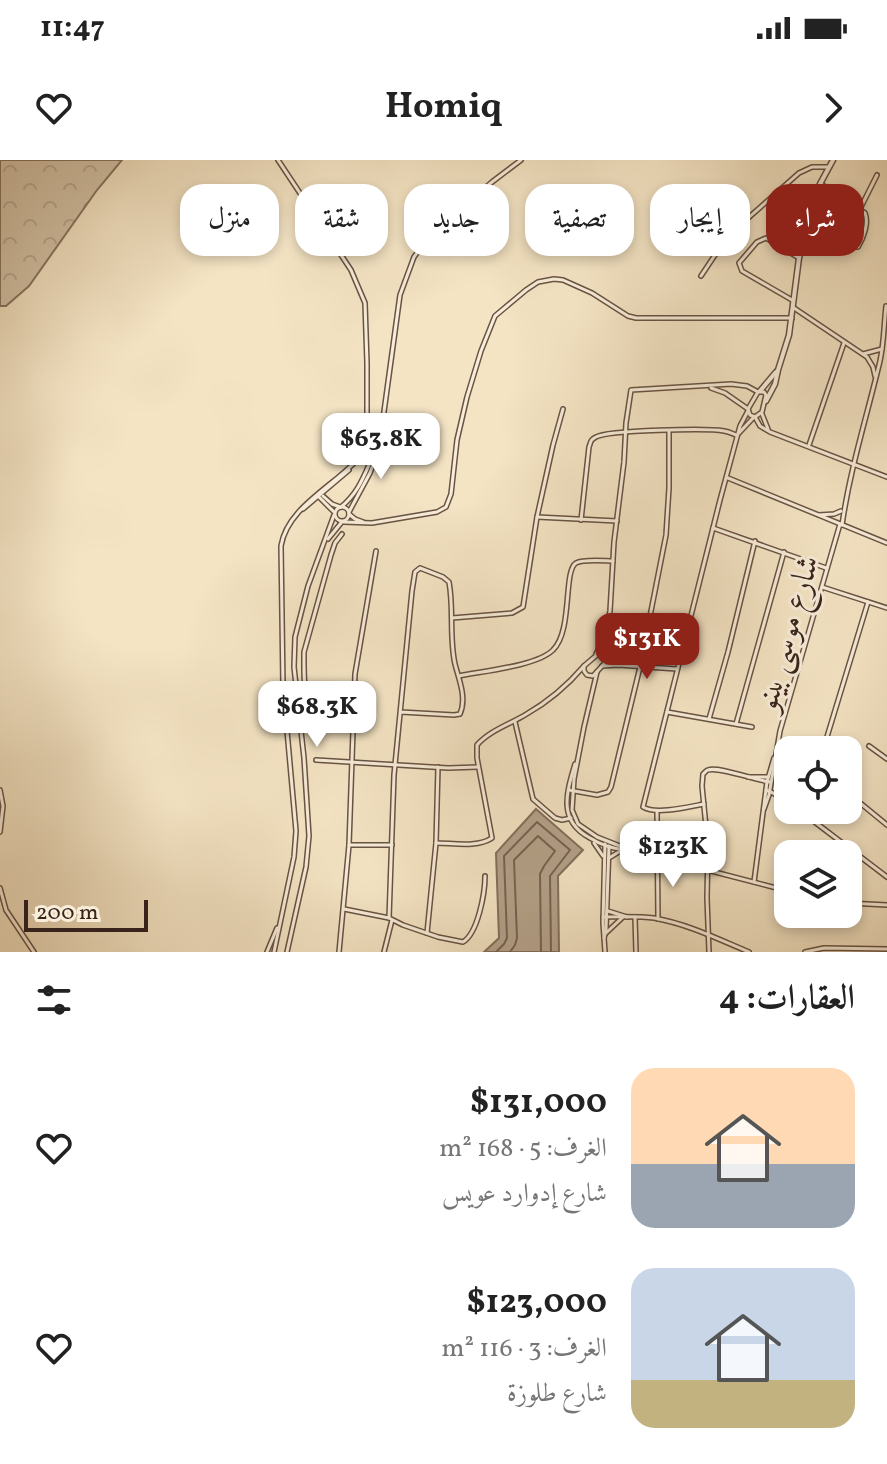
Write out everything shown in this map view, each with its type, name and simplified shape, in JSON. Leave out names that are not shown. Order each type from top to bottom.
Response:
[{"type":"street","points":[[274,952],[294,857],[296,831],[283,676],[281,546],[287,527],[354,463],[362,446],[367,419],[365,303],[351,270],[278,160]]},
{"type":"street","points":[[325,541],[347,520],[370,473],[386,405],[400,295],[414,257],[430,235],[521,160]]},
{"type":"street","points":[[820,184],[833,160]]},
{"type":"street","points":[[701,276],[738,227],[799,173],[812,167],[828,167]]},
{"type":"street","points":[[864,201],[877,175]]},
{"type":"street","points":[[864,212],[867,222],[864,232]]},
{"type":"street","points":[[770,432],[762,412],[787,347],[794,304],[799,258],[766,238],[757,242],[741,259],[739,266],[742,271],[794,304],[863,354],[871,364],[875,380]]},
{"type":"street","points":[[319,495],[336,519],[354,524],[437,512],[446,507],[451,494],[461,419],[490,324],[516,296],[538,282],[563,280],[636,318],[792,318]]},
{"type":"street","name":"شارع موسى بينو","points":[[754,882],[769,780],[793,683],[840,524],[882,349],[886,306]]},
{"type":"street","points":[[808,446],[844,343]]},
{"type":"street","points":[[863,354],[882,349]]},
{"type":"street","points":[[704,804],[657,810],[645,810],[643,805],[738,434],[759,391],[778,370]]},
{"type":"street","points":[[573,679],[593,676],[605,657],[631,390],[739,385],[766,394],[766,401]]},
{"type":"street","points":[[708,386],[725,393],[748,410],[760,426],[770,432],[887,477]]},
{"type":"street","points":[[452,618],[512,613],[523,607],[537,517],[563,409]]},
{"type":"street","points":[[738,434],[762,412]]},
{"type":"street","points":[[581,520],[591,441],[596,436],[625,432],[720,430],[738,434]]},
{"type":"street","points":[[571,790],[601,795],[610,790],[640,667],[666,535],[669,431]]},
{"type":"street","points":[[287,952],[306,867],[309,836],[294,667],[297,627],[334,514],[363,481],[379,444]]},
{"type":"street","points":[[727,478],[887,543]]},
{"type":"street","points":[[319,495],[332,504],[346,508],[358,521],[375,522]]},
{"type":"street","points":[[815,515],[834,514],[842,509]]},
{"type":"street","points":[[537,517],[617,521]]},
{"type":"street","points":[[713,528],[827,568]]},
{"type":"street","points":[[342,534],[331,555],[304,652],[304,662],[310,711],[353,711]]},
{"type":"street","points":[[709,719],[755,541]]},
{"type":"street","points":[[339,952],[349,845],[357,655],[376,551]]},
{"type":"street","points":[[736,724],[784,552]]},
{"type":"street","points":[[459,676],[529,662],[552,651],[565,627],[573,565],[579,561],[613,561]]},
{"type":"street","points":[[384,952],[391,919],[395,764],[409,607],[414,575],[418,569],[448,580],[450,585],[455,664],[463,704],[460,714],[454,715],[401,712]]},
{"type":"street","points":[[822,587],[887,608]]},
{"type":"street","points":[[827,736],[868,602]]},
{"type":"street","points":[[436,843],[479,843],[492,838],[478,767],[476,751],[479,742],[547,701],[595,656],[605,636]]},
{"type":"street","points":[[595,656],[600,654],[618,665]]},
{"type":"street","points":[[584,666],[593,687]]},
{"type":"street","points":[[602,666],[677,669]]},
{"type":"street","points":[[597,672],[571,790],[571,818],[575,828],[588,837],[607,859]]},
{"type":"street","points":[[667,712],[752,727]]},
{"type":"street","points":[[515,721],[533,799],[555,818],[571,818],[607,844],[774,887]]},
{"type":"street","points":[[869,746],[887,759]]},
{"type":"street","points":[[316,760],[478,767]]},
{"type":"street","points":[[427,933],[436,843],[438,767]]},
{"type":"street","points":[[709,952],[708,847],[702,777],[706,770],[714,769],[769,780]]},
{"type":"street","points":[[0,790],[3,814],[0,832]]},
{"type":"street","points":[[768,792],[774,795]]},
{"type":"street","points":[[862,804],[887,825]]},
{"type":"street","points":[[657,810],[658,919]]},
{"type":"street","points":[[818,824],[887,877]]},
{"type":"street","points":[[588,837],[623,850]]},
{"type":"street","points":[[606,952],[607,844]]},
{"type":"street","points":[[349,845],[392,845]]},
{"type":"street","points":[[607,859],[614,853],[630,850]]},
{"type":"street","points":[[344,909],[391,919],[463,942],[468,939],[481,907],[485,876]]},
{"type":"street","points":[[0,888],[6,910],[34,952]]},
{"type":"street","points":[[862,904],[887,905]]},
{"type":"street","points":[[605,911],[625,917]]},
{"type":"street","points":[[605,917],[658,919],[709,934],[749,952]]},
{"type":"street","points":[[605,936],[625,917]]},
{"type":"street","points":[[635,917],[636,952]]},
{"type":"street","points":[[267,952],[280,920]]},
{"type":"street","points":[[805,952],[824,948],[887,949]]},
{"type":"green space","points":[[0,160],[122,160],[29,286],[6,306],[0,306]]},
{"type":"water","points":[[536,809],[583,850],[558,876],[559,952],[484,952],[499,938],[496,853]]}]
